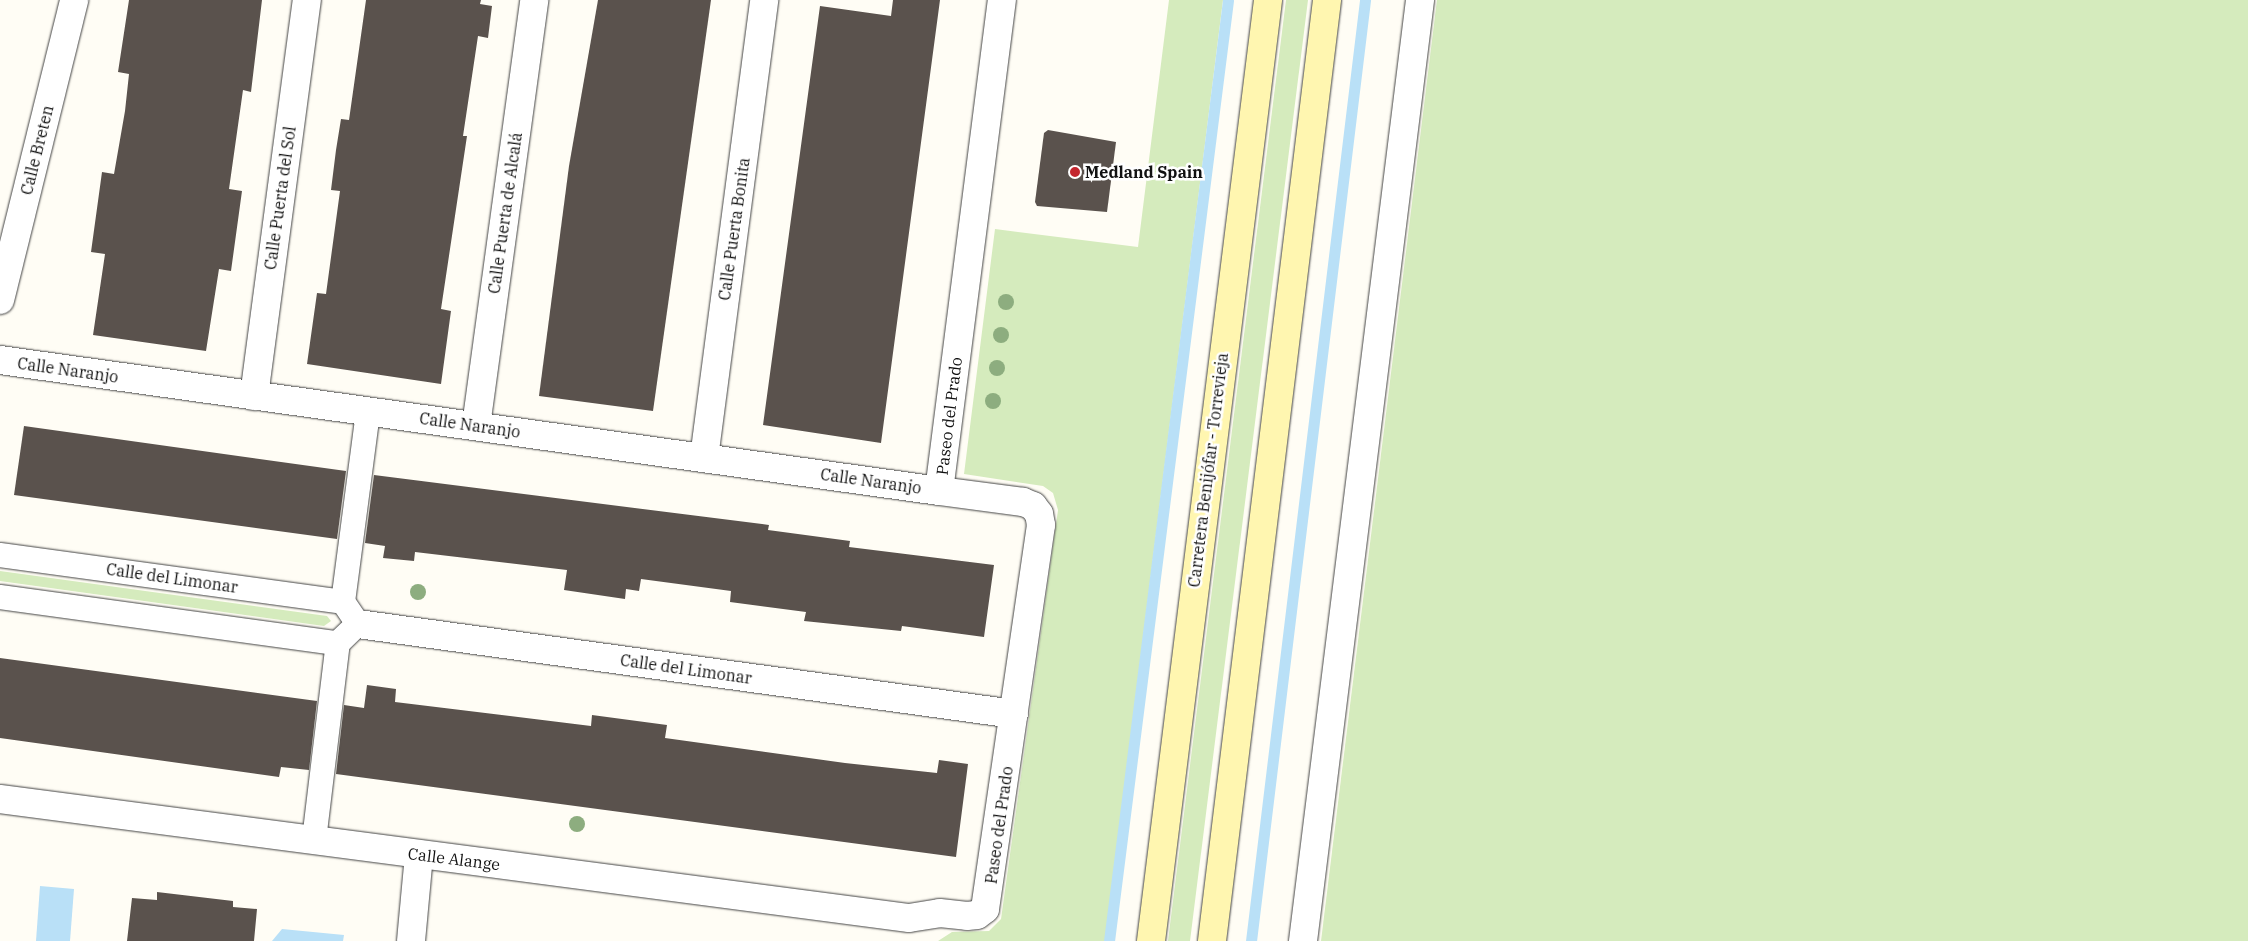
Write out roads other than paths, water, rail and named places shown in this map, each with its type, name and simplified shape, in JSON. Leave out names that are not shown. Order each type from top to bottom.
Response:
[{"type":"main road","name":"Carretera Benijófar - Torrevieja","points":[[1151,941],[1268,0]]},
{"type":"main road","points":[[1212,941],[1327,0]]},
{"type":"street","name":"Calle Breten","points":[[0,300],[74,0]]},
{"type":"street","name":"Calle Puerta del Sol","points":[[254,396],[307,0]]},
{"type":"street","name":"Calle Puerta de Alcalá","points":[[476,426],[534,0]]},
{"type":"street","name":"Calle Puerta Bonita","points":[[704,458],[764,0]]},
{"type":"street","name":"Paseo del Prado","points":[[908,930],[940,913],[967,916],[977,915],[985,909],[1041,525],[1039,514],[1033,506],[1023,502],[939,490],[1002,0]]},
{"type":"street","points":[[1303,941],[1420,0]]},
{"type":"street","name":"Calle Naranjo","points":[[0,360],[939,490]]},
{"type":"street","name":"Calle del Limonar","points":[[358,624],[1014,714]]},
{"type":"street","name":"Calle Alange","points":[[0,800],[419,854],[908,930]]},
{"type":"street","points":[[411,941],[419,854]]},
{"type":"lane","points":[[314,840],[338,643],[358,624],[343,602],[368,412]]},
{"type":"lane","name":"Calle del Limonar","points":[[0,555],[343,602]]},
{"type":"lane","points":[[0,596],[338,643]]},
{"type":"water","points":[[40,886],[74,889],[70,941],[36,941]]},
{"type":"water","points":[[282,929],[344,935],[343,941],[272,941]]},
{"type":"waterway","points":[[1109,941],[1228,0]]},
{"type":"waterway","points":[[1251,941],[1365,0]]},
{"type":"place","name":"Medland Spain","points":[[1075,172]]}]
